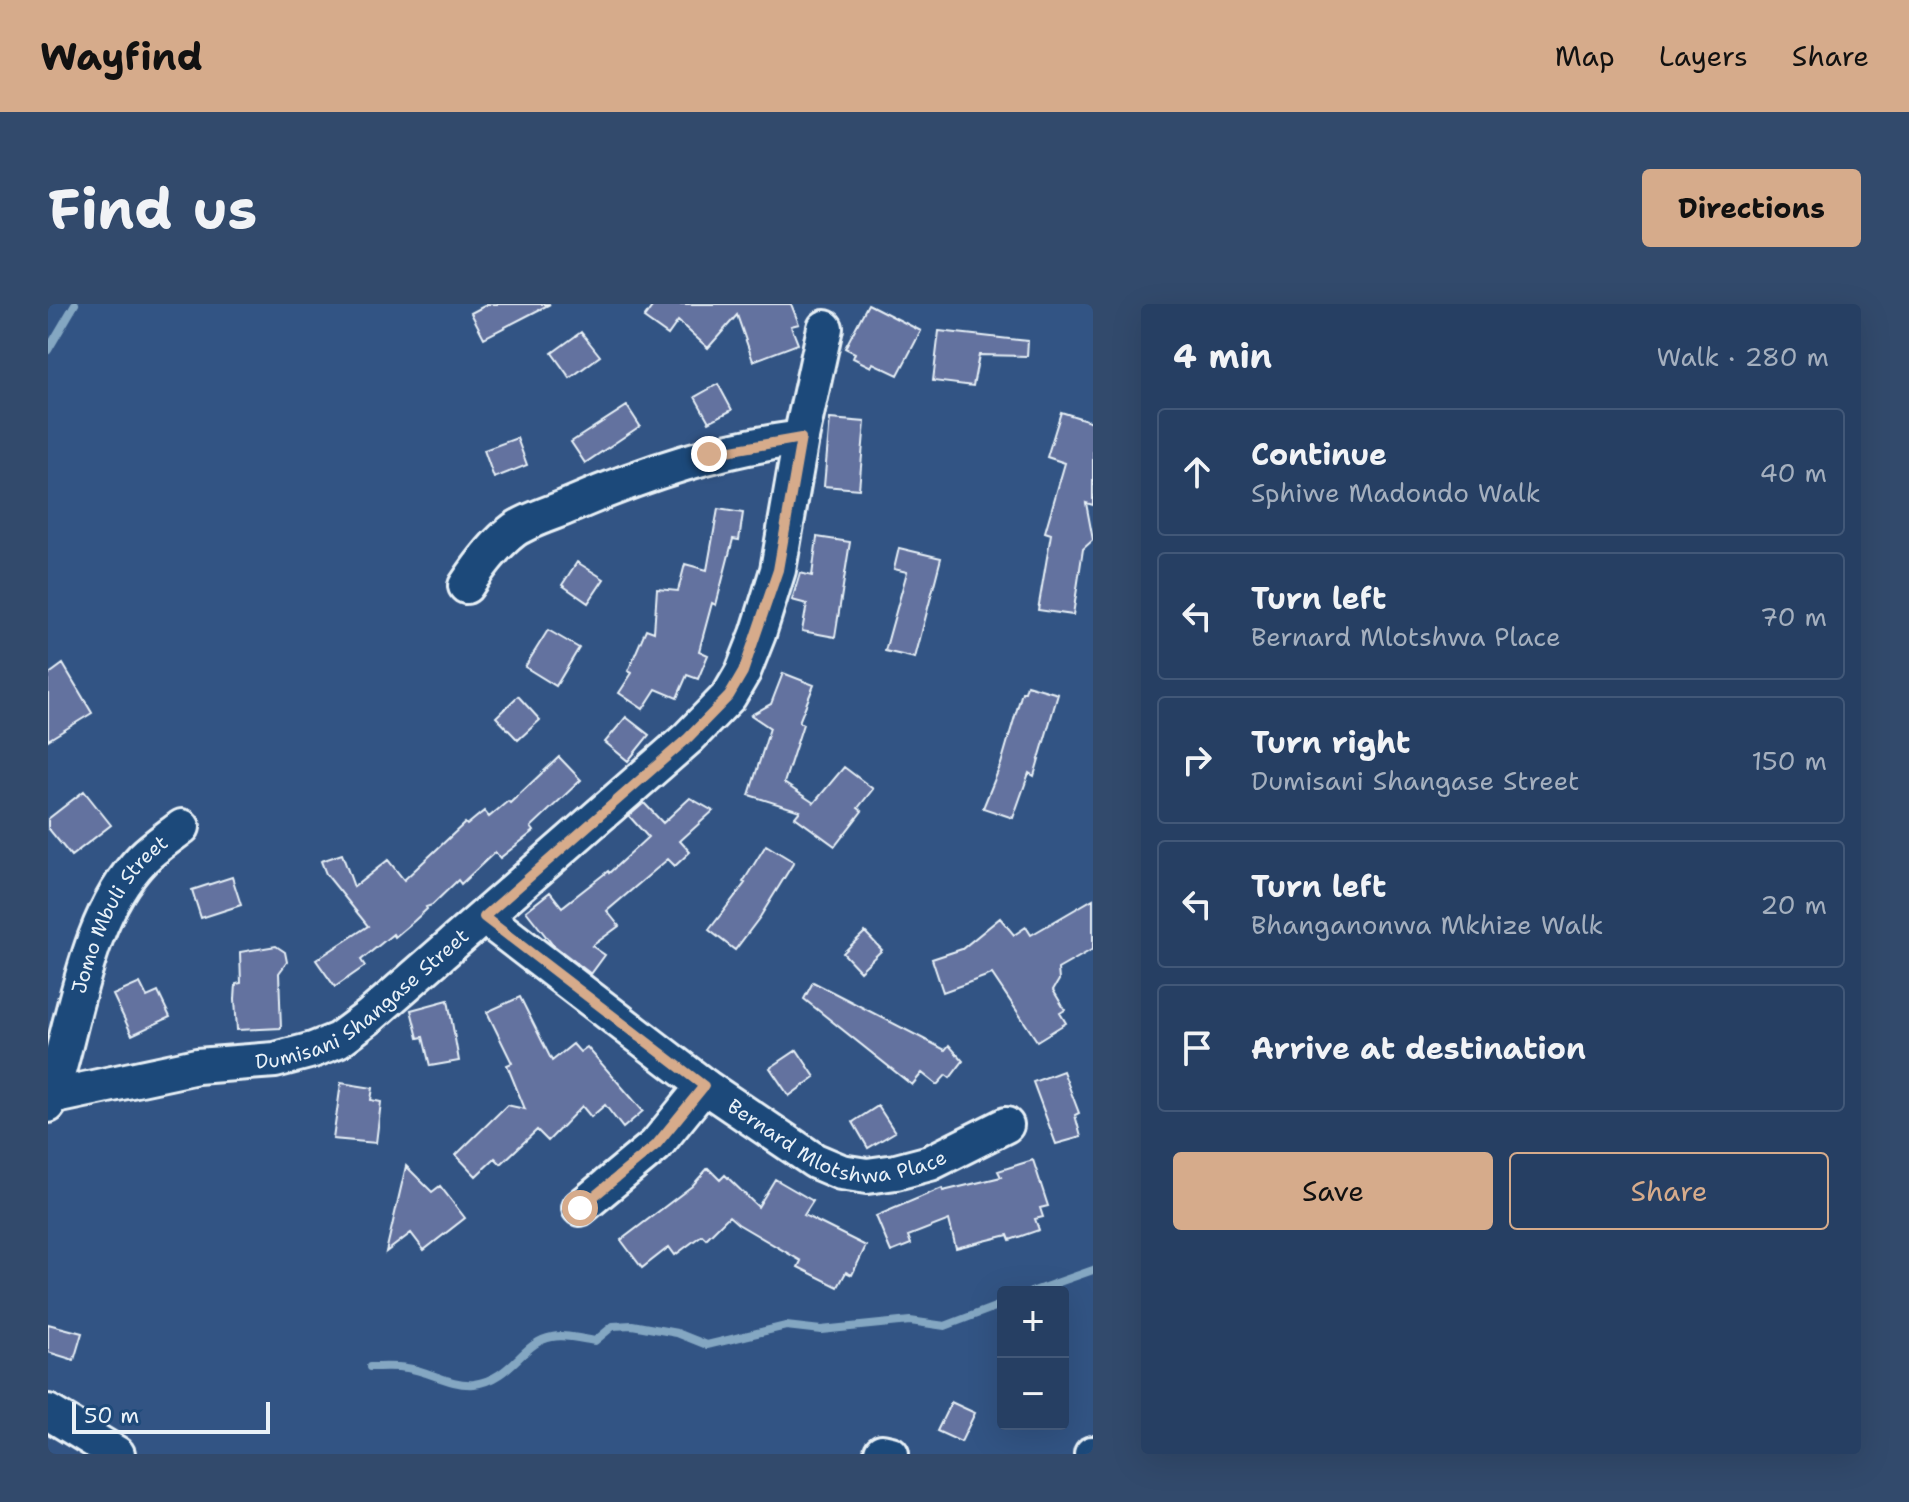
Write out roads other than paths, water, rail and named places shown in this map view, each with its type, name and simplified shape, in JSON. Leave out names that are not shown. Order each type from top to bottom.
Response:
[{"type":"street","name":"Dumisani Shangase Street","points":[[49,1101],[197,1066],[275,1060],[338,1040],[370,1016],[688,738],[729,696],[743,672],[778,570],[801,438],[825,328]]},
{"type":"street","points":[[466,586],[482,562],[516,529],[549,514],[614,487],[709,454],[801,438]]},
{"type":"street","name":"Jomo Mbuli Street","points":[[49,1101],[95,942],[109,907],[144,858],[182,827]]},
{"type":"street","name":"Bernard Mlotshwa Place","points":[[484,917],[704,1086],[815,1161],[841,1172],[867,1176],[930,1163],[1006,1125]]},
{"type":"street","points":[[580,1208],[656,1145],[704,1086]]},
{"type":"street","points":[[48,1412],[117,1454]]},
{"type":"waterway","points":[[48,350],[75,304]]},
{"type":"waterway","points":[[1048,1286],[1093,1270]]},
{"type":"waterway","points":[[370,1367],[407,1368],[457,1383],[474,1384],[498,1375],[542,1340],[562,1336],[595,1341],[613,1326],[632,1325],[677,1333],[707,1345],[786,1326],[821,1330],[910,1321],[945,1326],[997,1306]]}]
